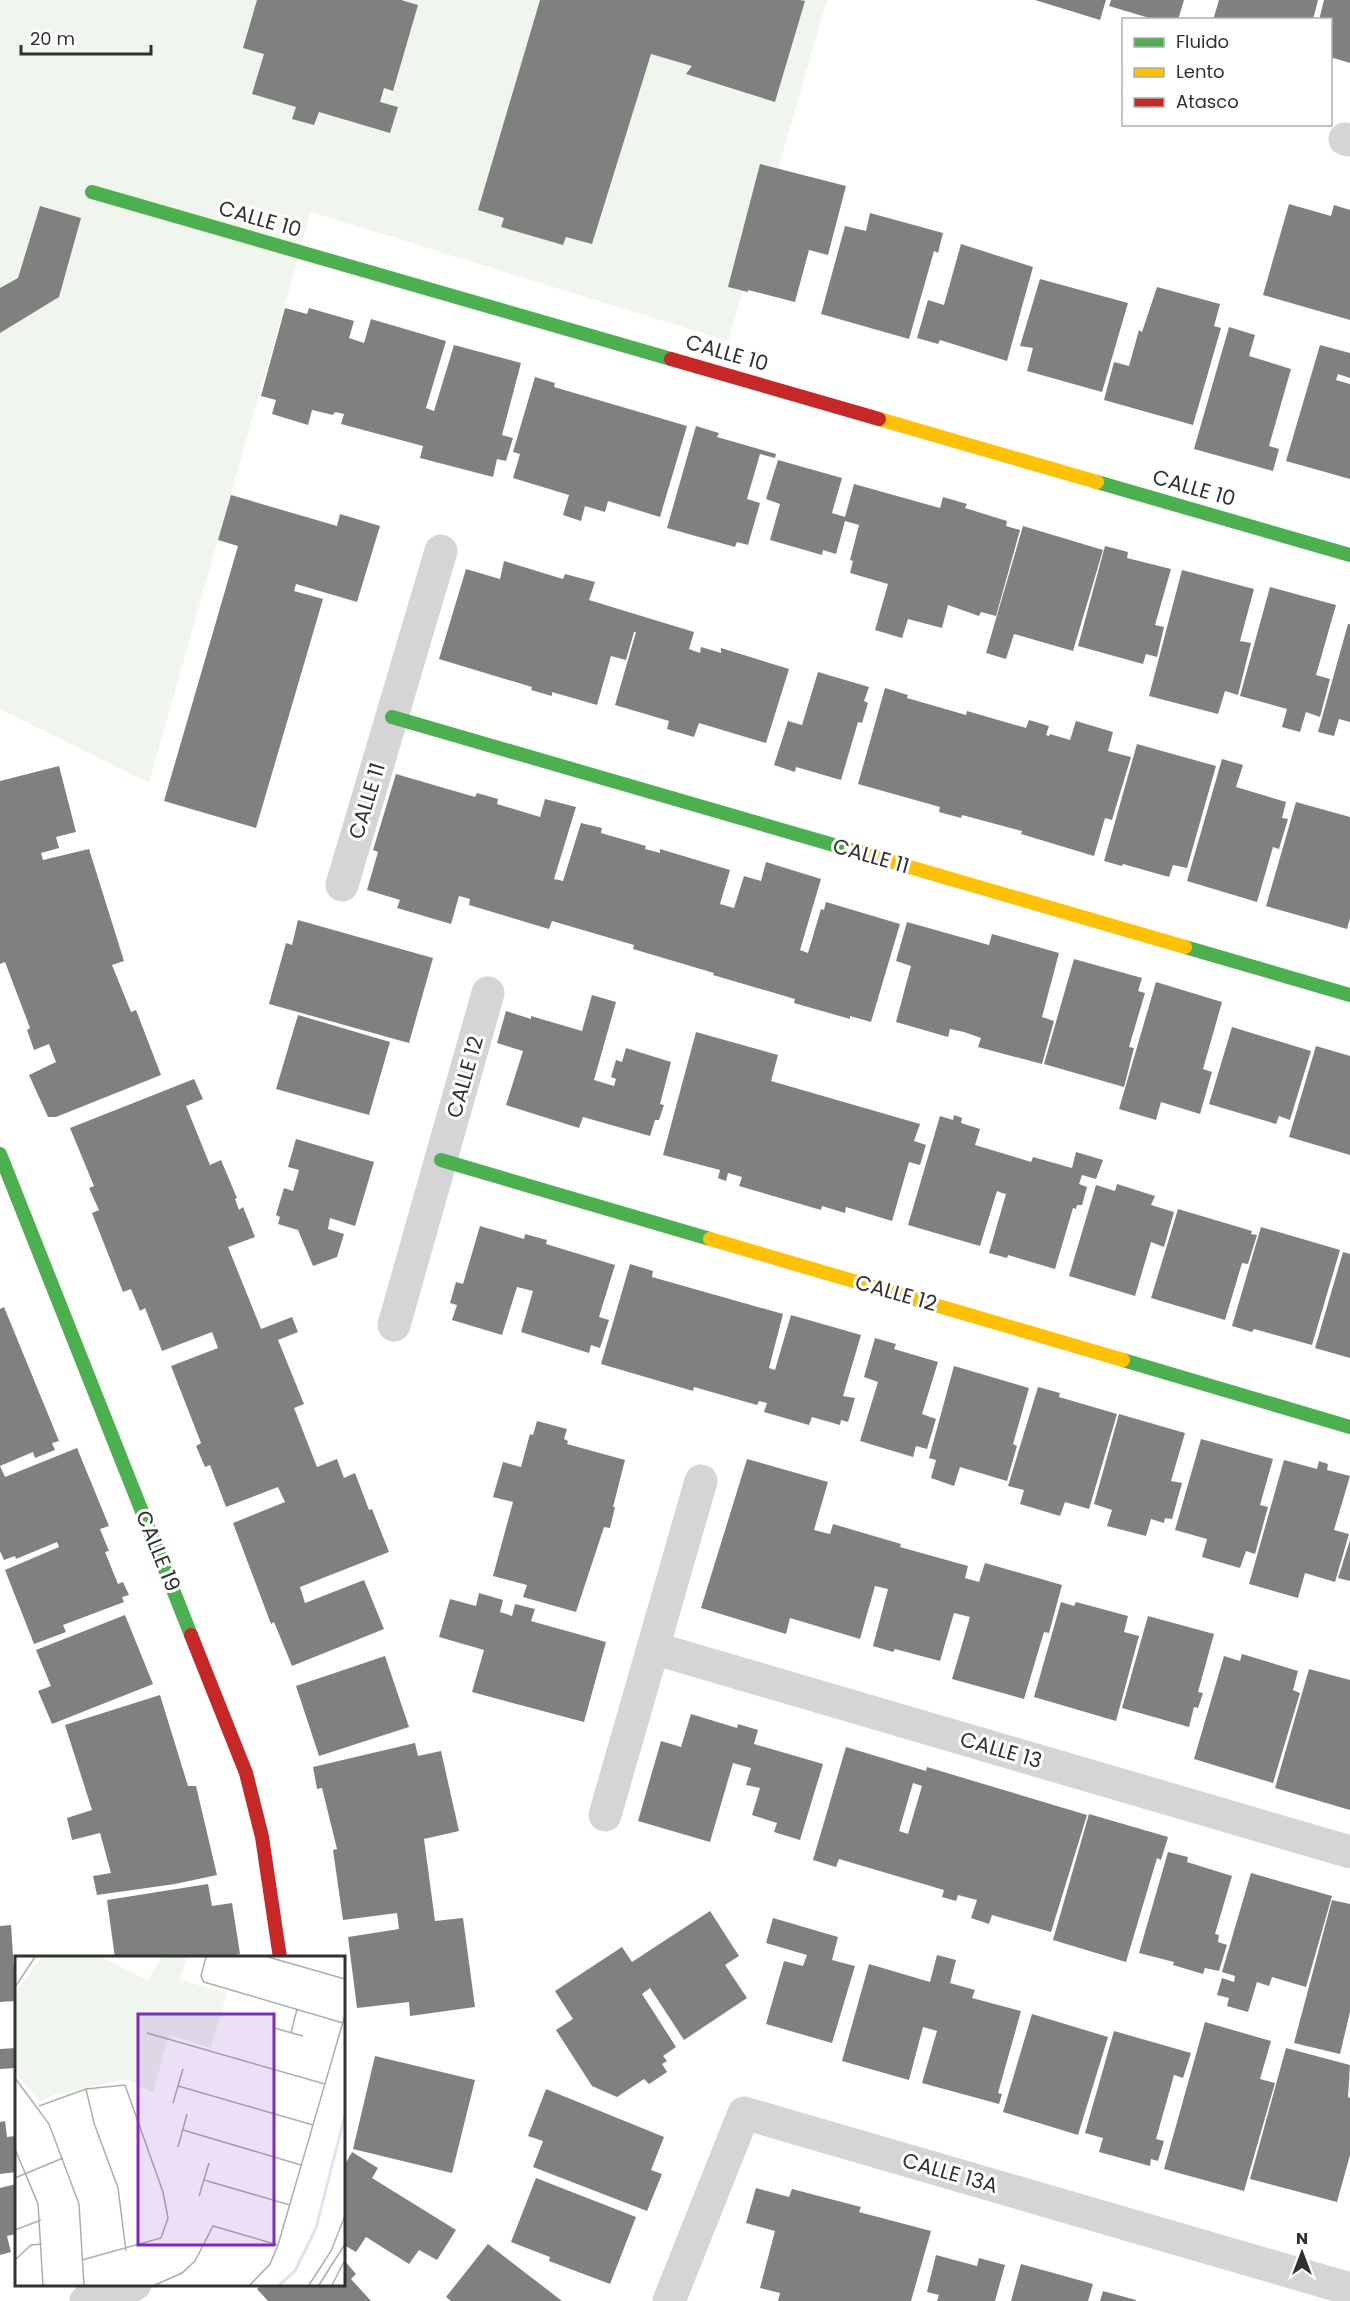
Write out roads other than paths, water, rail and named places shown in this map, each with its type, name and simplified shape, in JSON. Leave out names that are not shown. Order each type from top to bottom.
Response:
[{"type":"street","name":"CALLE 10","points":[[92,192],[1350,555]]},
{"type":"street","name":"CALLE 11","points":[[342,885],[441,551]]},
{"type":"street","name":"CALLE 11","points":[[392,717],[1350,995]]},
{"type":"street","name":"CALLE 12","points":[[394,1325],[488,993]]},
{"type":"street","name":"CALLE 19","points":[[0,1154],[246,1773],[262,1837],[280,1956]]},
{"type":"street","name":"CALLE 12","points":[[441,1160],[1350,1427]]},
{"type":"street","points":[[605,1815],[701,1481]]},
{"type":"street","name":"CALLE 13","points":[[653,1648],[1350,1852]]},
{"type":"street","name":"CALLE 13A","points":[[669,2301],[744,2113],[1350,2289]]},
{"type":"street","points":[[86,2301],[120,2292],[131,2286]]}]
